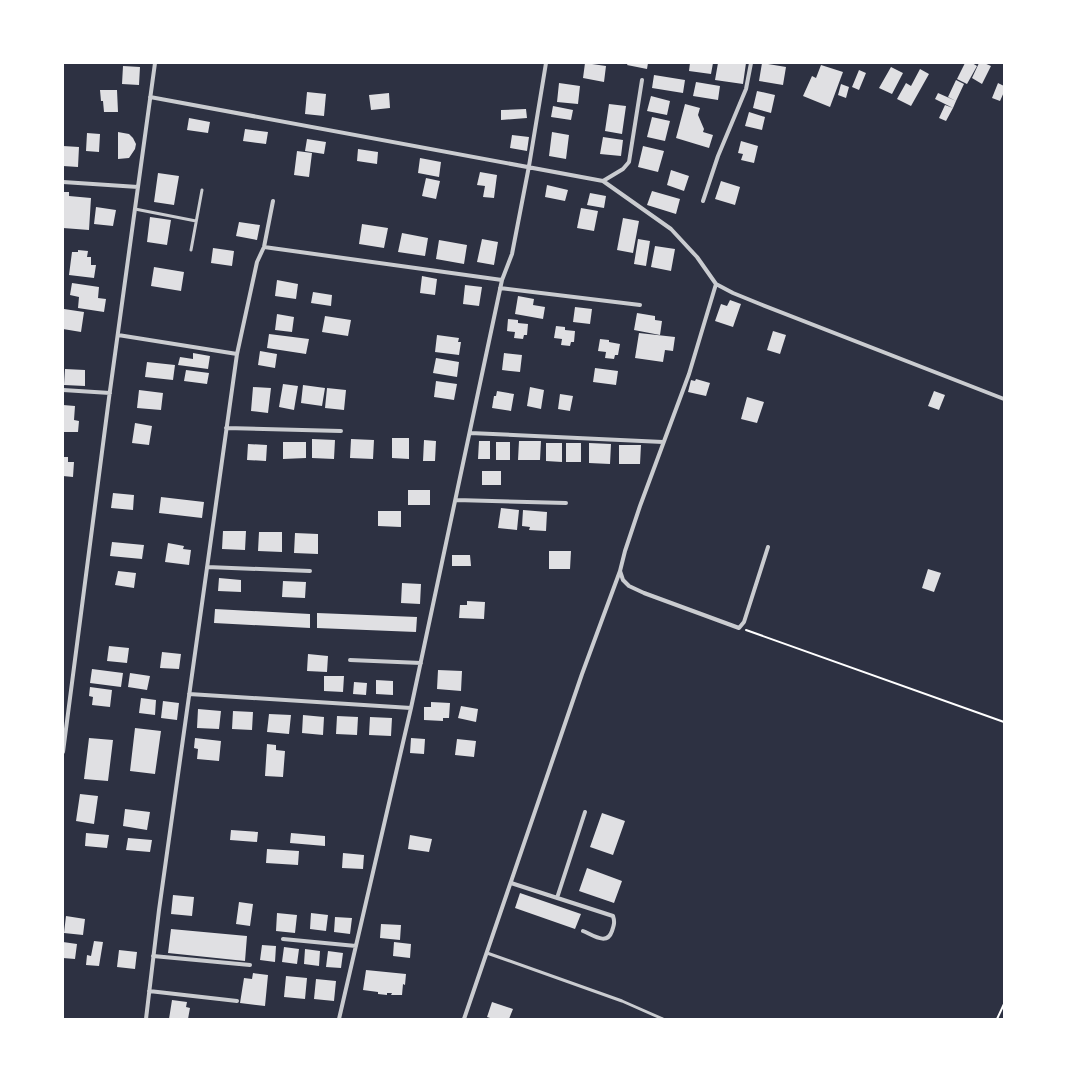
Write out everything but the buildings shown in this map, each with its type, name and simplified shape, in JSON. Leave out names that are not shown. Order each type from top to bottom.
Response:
[{"type":"street","points":[[63,752],[154,63]]},
{"type":"street","points":[[339,1019],[421,663],[500,288],[512,254],[529,166],[546,63]]},
{"type":"street","points":[[703,201],[718,156],[746,90],[751,63]]},
{"type":"street","points":[[603,181],[623,169],[629,162],[642,80]]},
{"type":"street","points":[[150,97],[529,166],[603,181],[671,228],[697,257],[716,284],[760,304],[1004,399]]},
{"type":"street","points":[[63,182],[138,188]]},
{"type":"street","points":[[146,1019],[153,956],[237,354],[257,262],[264,247],[273,201]]},
{"type":"street","points":[[264,247],[502,280]]},
{"type":"street","points":[[464,1019],[582,674],[620,571],[662,442],[689,374],[716,284]]},
{"type":"street","points":[[500,288],[640,305]]},
{"type":"street","points":[[118,335],[237,354]]},
{"type":"street","points":[[63,390],[110,393]]},
{"type":"street","points":[[226,428],[341,431]]},
{"type":"street","points":[[470,433],[662,442]]},
{"type":"street","points":[[456,500],[566,503]]},
{"type":"street","points":[[620,571],[623,580],[629,586],[639,591],[739,628],[744,622],[768,547]]},
{"type":"street","points":[[207,567],[310,571]]},
{"type":"street","points":[[350,660],[421,663]]},
{"type":"street","points":[[189,694],[411,708]]},
{"type":"street","points":[[556,898],[586,812]]},
{"type":"street","points":[[511,883],[613,916],[615,921],[610,936],[607,939],[603,939],[583,931]]},
{"type":"street","points":[[283,940],[356,946]]},
{"type":"street","points":[[153,956],[250,965]]},
{"type":"street","points":[[149,991],[237,1001]]},
{"type":"lane","points":[[191,250],[202,190]]},
{"type":"lane","points":[[135,209],[196,221]]},
{"type":"lane","points":[[487,953],[622,1001],[663,1019]]},
{"type":"path","points":[[739,628],[1004,722]]},
{"type":"path","points":[[997,1019],[1004,1004]]}]
